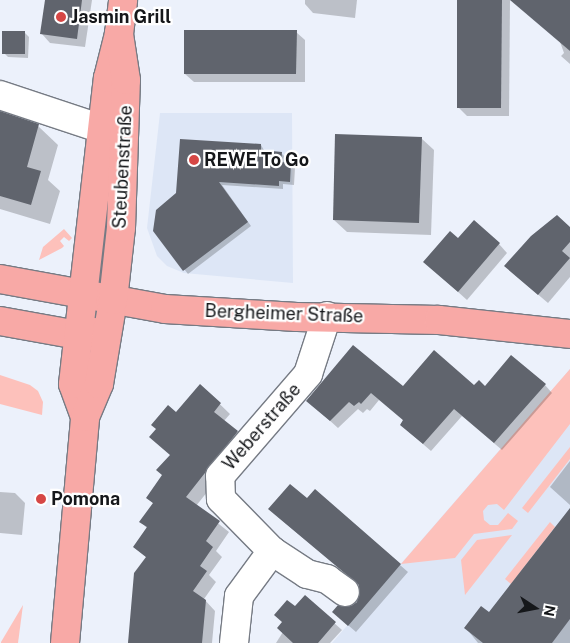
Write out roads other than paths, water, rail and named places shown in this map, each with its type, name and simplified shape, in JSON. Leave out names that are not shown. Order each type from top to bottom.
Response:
[{"type":"main road","name":"Steubenstraße","points":[[84,295],[108,78],[119,34],[123,0]]},
{"type":"main road","name":"Steubenstraße","points":[[111,312],[125,143],[126,80],[119,34]]},
{"type":"main road","name":"Bergheimer Straße","points":[[0,279],[84,295],[111,312],[175,310],[297,318],[327,316],[439,320],[570,334]]},
{"type":"main road","points":[[84,295],[72,384],[84,417]]},
{"type":"main road","points":[[0,320],[78,335],[93,334],[111,312]]},
{"type":"main road","points":[[65,643],[84,417],[99,384],[111,312]]},
{"type":"street","points":[[0,95],[102,129]]},
{"type":"street","name":"Weberstraße","points":[[327,316],[308,374],[220,476],[221,500],[272,551],[307,574],[327,579],[345,592]]},
{"type":"street","points":[[234,643],[239,596],[272,551]]},
{"type":"place","name":"Jasmin Grill","points":[[61,17]]},
{"type":"place","name":"REWE To Go","points":[[194,160]]},
{"type":"place","name":"Pomona","points":[[41,499]]}]
